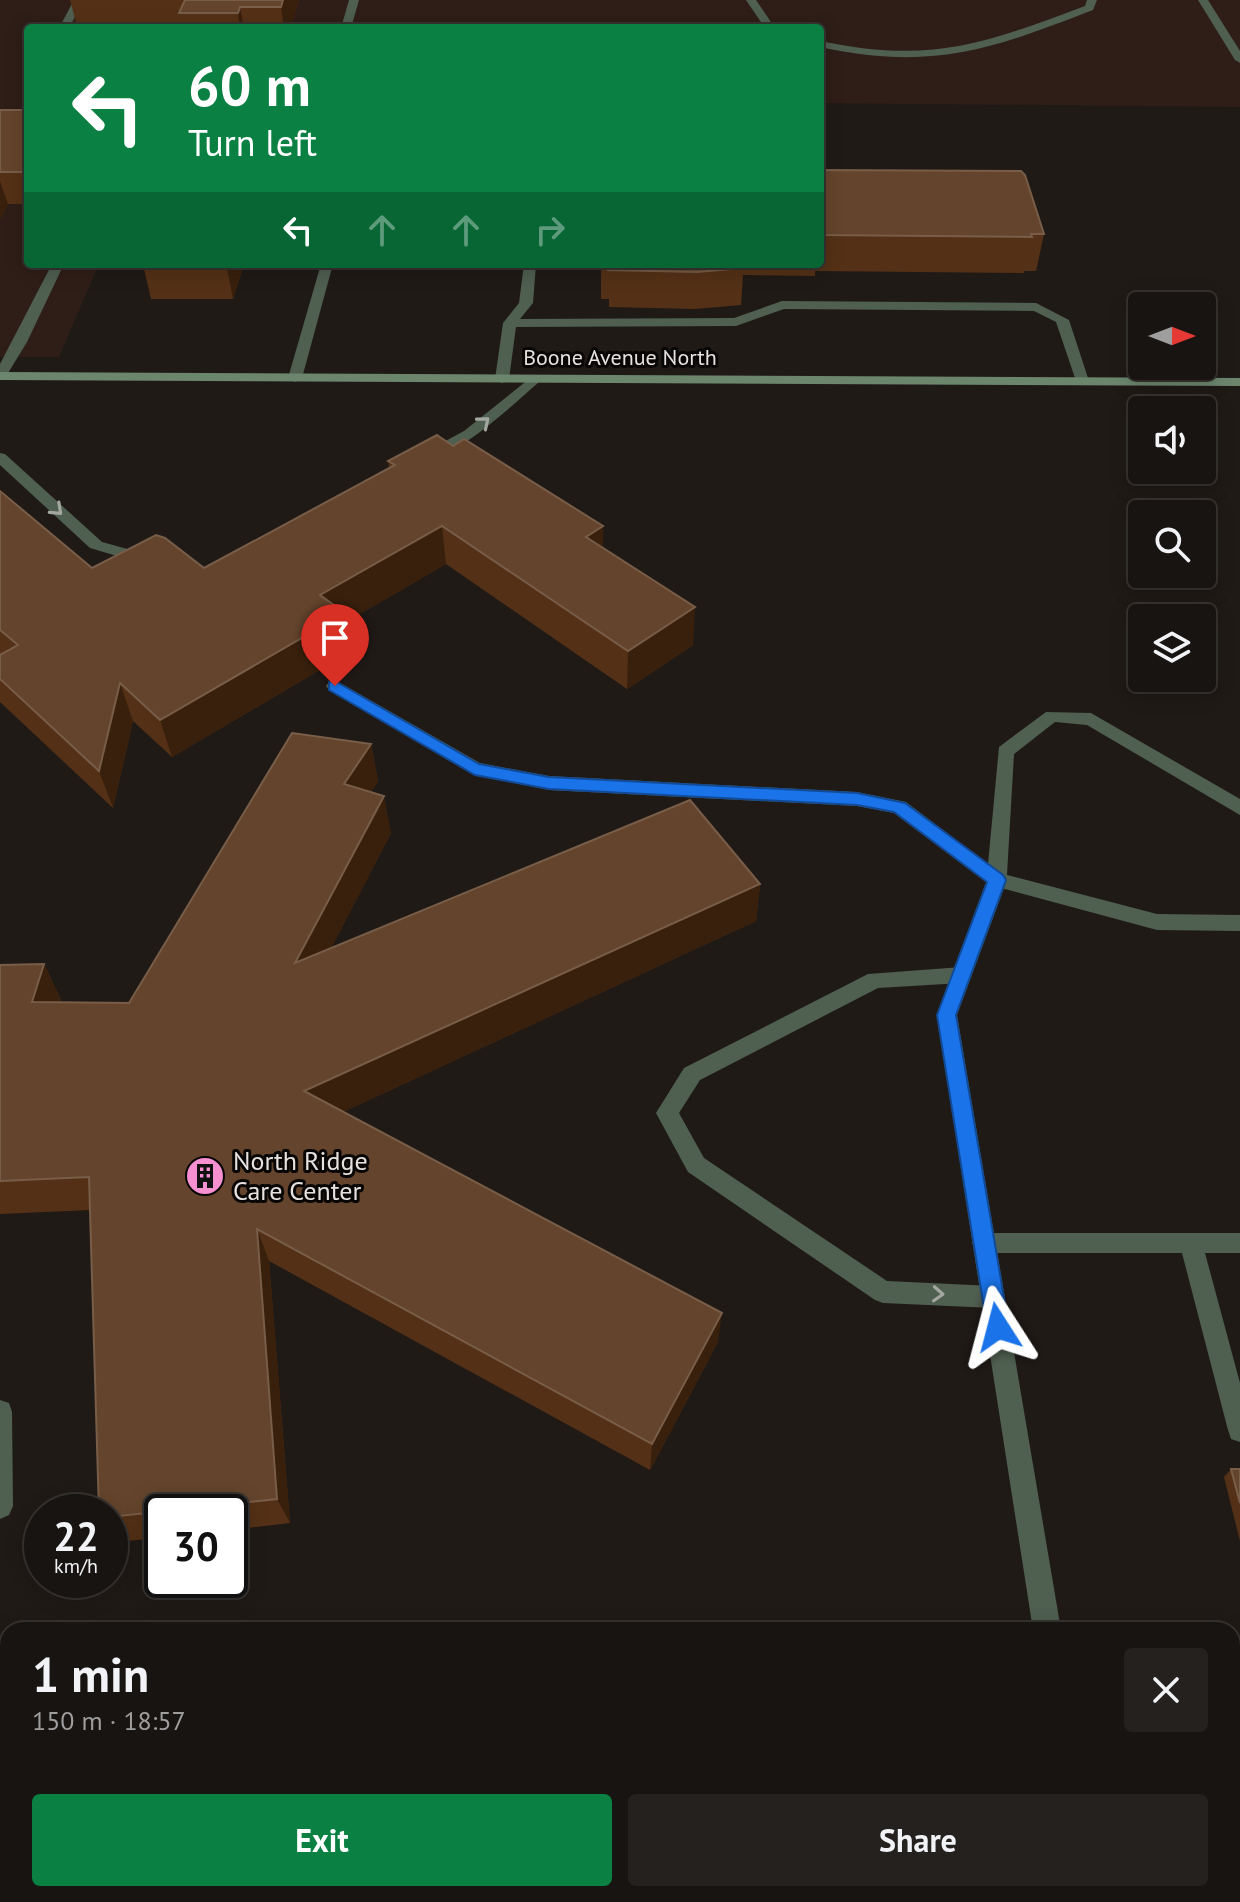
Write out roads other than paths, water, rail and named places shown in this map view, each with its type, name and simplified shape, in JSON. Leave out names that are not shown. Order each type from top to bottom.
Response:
[{"type":"street","points":[[66,24],[79,0]]},
{"type":"street","points":[[347,24],[354,0]]},
{"type":"street","points":[[751,0],[767,24]]},
{"type":"street","points":[[824,45],[865,55],[944,55],[1008,39],[1089,8],[1092,0]]},
{"type":"street","points":[[1203,0],[1240,60]]},
{"type":"street","points":[[0,375],[20,342],[56,268]]},
{"type":"street","points":[[295,378],[326,268]]},
{"type":"street","points":[[502,379],[510,323],[526,303],[530,268]]},
{"type":"street","points":[[510,323],[736,322],[782,305],[1036,307],[1062,320],[1082,381]]},
{"type":"street","name":"Boone Avenue North","points":[[0,375],[1082,381],[1238,385]]},
{"type":"street","points":[[413,464],[469,434],[534,379]]},
{"type":"street","points":[[0,457],[96,545],[170,566]]},
{"type":"street","points":[[335,686],[475,769],[549,783],[857,799],[899,807],[997,880],[1157,922],[1240,923]]},
{"type":"street","points":[[1046,1622],[947,1015],[997,880],[1005,751],[1052,716],[1091,719],[1240,808]]},
{"type":"street","points":[[962,975],[875,980],[692,1074],[667,1113],[696,1165],[883,1292],[993,1297]]},
{"type":"street","points":[[984,1243],[1240,1243]]},
{"type":"street","points":[[1191,1243],[1240,1430]]},
{"type":"street","points":[[0,1412],[0,1506]]},
{"type":"place","name":"North Ridge Care Center","points":[[205,1176]]}]
